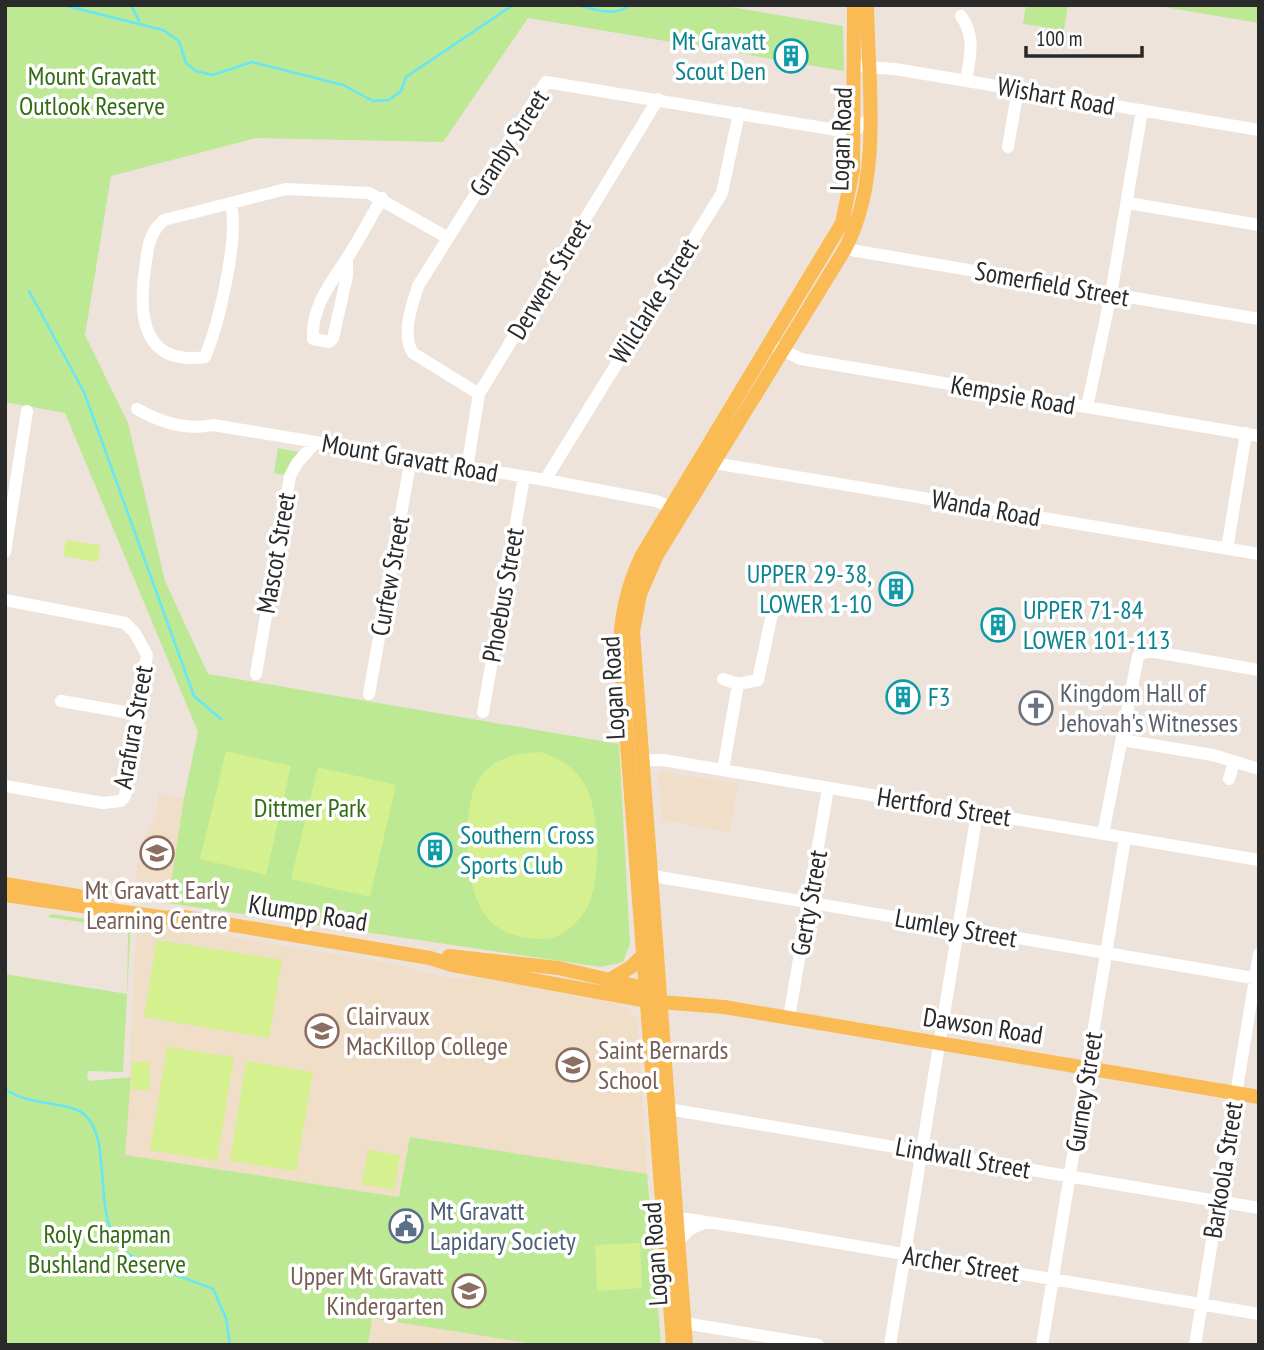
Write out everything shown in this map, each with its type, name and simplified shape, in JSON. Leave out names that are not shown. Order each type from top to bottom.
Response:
[{"type":"main road","name":"Logan Road","points":[[677,510],[777,347],[845,248],[858,223],[866,193],[868,120],[854,5]]},
{"type":"main road","name":"Logan Road","points":[[686,1345],[678,1241],[670,1219],[654,996],[653,876],[620,651],[623,611],[636,567],[714,463],[842,223],[852,186],[853,130],[867,5]]},
{"type":"main road","name":"Logan Road","points":[[635,761],[643,954],[654,996],[668,1109],[673,1345]]},
{"type":"main road","name":"Klumpp Road","points":[[5,884],[430,958],[452,965],[654,996]]},
{"type":"main road","name":"Klumpp Road","points":[[5,895],[167,918],[178,916]]},
{"type":"main road","points":[[611,979],[631,967],[643,954]]},
{"type":"main road","name":"Klumpp Road","points":[[430,958],[454,956],[505,961],[611,979],[654,996]]},
{"type":"main road","name":"Dawson Road","points":[[654,996],[1259,1097]]},
{"type":"street","points":[[961,16],[967,25],[972,46],[966,81]]},
{"type":"street","name":"Wishart Road","points":[[860,66],[1018,89],[1259,130]]},
{"type":"street","name":"Granby Street","points":[[479,394],[413,353],[408,341],[418,286],[546,82],[853,130]]},
{"type":"street","points":[[1008,147],[1018,89]]},
{"type":"street","name":"Derwent Street","points":[[467,468],[479,394],[657,99]]},
{"type":"street","points":[[1087,407],[1128,203],[1142,110]]},
{"type":"street","name":"Wilclarke Street","points":[[545,480],[722,193],[739,113]]},
{"type":"street","points":[[853,130],[868,120]]},
{"type":"street","points":[[231,204],[234,229],[216,332],[205,357],[191,359],[168,354],[155,344],[143,324],[141,297],[152,231],[164,220],[286,188],[369,193],[449,237]]},
{"type":"street","points":[[347,258],[347,276],[334,338],[329,342],[313,339],[312,322],[332,276],[347,258],[382,198]]},
{"type":"street","points":[[1128,203],[1259,225]]},
{"type":"street","name":"Somerfield Street","points":[[845,248],[1259,319]]},
{"type":"street","name":"Kempsie Road","points":[[777,347],[801,359],[1252,435]]},
{"type":"street","name":"Mount Gravatt Road","points":[[136,409],[172,424],[201,428],[213,425],[545,480],[659,502],[677,510]]},
{"type":"street","points":[[6,544],[27,411]]},
{"type":"street","points":[[1227,549],[1252,435]]},
{"type":"street","name":"Mascot Street","points":[[257,674],[290,476],[296,463],[316,442]]},
{"type":"street","name":"Curfew Street","points":[[369,694],[411,458]]},
{"type":"street","name":"Wanda Road","points":[[714,463],[1259,554]]},
{"type":"street","name":"Phoebus Street","points":[[483,712],[524,477]]},
{"type":"street","name":"Arafura Street","points":[[5,600],[125,623],[142,643],[147,655],[125,796],[121,802],[103,803],[5,786]]},
{"type":"street","points":[[723,679],[738,684],[752,683],[762,674],[773,609]]},
{"type":"street","points":[[1103,834],[1138,656],[1145,652],[1259,670]]},
{"type":"street","points":[[723,770],[738,684]]},
{"type":"street","points":[[61,701],[136,714]]},
{"type":"street","points":[[1122,740],[1213,755],[1259,769]]},
{"type":"street","name":"Hertford Street","points":[[635,761],[663,760],[1259,860]]},
{"type":"street","points":[[1229,779],[1234,762]]},
{"type":"street","name":"Gerty Street","points":[[789,1018],[828,788]]},
{"type":"street","points":[[890,1345],[976,813]]},
{"type":"street","name":"Gurney Street","points":[[1042,1345],[1125,838]]},
{"type":"street","name":"Lumley Street","points":[[653,876],[1257,978]]},
{"type":"street","name":"Barkoola Street","points":[[1195,1345],[1259,954]]},
{"type":"street","name":"Lindwall Street","points":[[668,1109],[1259,1208]]},
{"type":"street","name":"Archer Street","points":[[670,1219],[707,1222],[1259,1314]]},
{"type":"street","points":[[678,1241],[690,1229],[707,1222]]},
{"type":"street","points":[[684,1323],[818,1345]]},
{"type":"shaded area","points":[[658,773],[738,784],[730,832],[662,820]]},
{"type":"shaded area","name":"Mt Gravatt Early Learning Centre","points":[[159,794],[184,798],[168,903],[132,897],[141,844],[156,817]]},
{"type":"shaded area","name":"Clairvaux MacKillop College","points":[[137,921],[405,966],[422,973],[453,978],[473,977],[589,996],[628,1008],[637,1019],[647,1174],[410,1137],[400,1197],[125,1155]]},
{"type":"shaded area","points":[[372,1317],[540,1345],[368,1345]]},
{"type":"green space","points":[[5,5],[720,5],[843,26],[844,71],[528,18],[443,142],[256,138],[111,176],[85,335],[128,423],[165,581],[208,674],[619,744],[630,944],[623,962],[601,967],[168,903],[184,798],[198,732],[65,413],[5,402]]},
{"type":"green space","points":[[1026,5],[1068,5],[1064,30],[1023,24]]},
{"type":"green space","points":[[1153,5],[1259,5],[1259,23]]},
{"type":"green space","points":[[278,448],[298,452],[284,475],[274,473]]},
{"type":"green space","points":[[66,540],[100,545],[98,562],[63,556]]},
{"type":"green space","points":[[226,751],[291,766],[266,875],[200,859]]},
{"type":"green space","points":[[540,752],[564,763],[583,782],[593,808],[597,843],[595,878],[588,906],[569,929],[542,939],[521,937],[505,931],[492,923],[483,912],[472,882],[468,845],[470,807],[473,791],[480,778],[502,760],[519,754]]},
{"type":"green space","name":"Dittmer Park","points":[[318,767],[396,785],[370,897],[291,879]]},
{"type":"green space","name":"Roly Chapman Bushland Reserve","points":[[52,914],[127,925],[131,920],[123,1072],[88,1071],[87,1078],[90,1081],[131,1077],[125,1155],[399,1197],[410,1137],[647,1174],[661,1345],[540,1345],[372,1318],[368,1345],[5,1345],[5,974],[127,994],[128,929],[47,917]]},
{"type":"green space","points":[[157,940],[282,960],[269,1038],[144,1017]]},
{"type":"green space","points":[[167,1047],[234,1057],[217,1161],[150,1150]]},
{"type":"green space","points":[[246,1061],[313,1072],[296,1171],[230,1161]]},
{"type":"green space","points":[[132,1062],[150,1062],[150,1090],[132,1090]]},
{"type":"green space","points":[[368,1150],[400,1155],[394,1190],[362,1184]]},
{"type":"green space","points":[[640,1243],[642,1288],[597,1291],[595,1245]]},
{"type":"waterway","points":[[63,5],[163,30],[179,41],[186,63],[196,71],[213,75],[252,62],[343,85],[373,101],[389,100],[401,91],[406,77],[513,5]]},
{"type":"waterway","points":[[131,5],[139,21]]},
{"type":"waterway","points":[[577,5],[611,12],[631,5]]},
{"type":"waterway","points":[[29,291],[84,392],[194,696],[221,719]]},
{"type":"waterway","points":[[5,1089],[26,1099],[70,1108],[85,1115],[94,1127],[99,1143],[104,1201],[114,1237],[131,1256],[213,1289],[226,1318],[230,1345]]},
{"type":"place","name":"Mt Gravatt Scout Den","points":[[791,56]]},
{"type":"place","name":"UPPER 29-38, LOWER 1-10","points":[[896,589]]},
{"type":"place","name":"UPPER 71-84 LOWER 101-113","points":[[998,625]]},
{"type":"place","name":"F3","points":[[903,697]]},
{"type":"place","name":"Kingdom Hall of Jehovah's Witnesses","points":[[1036,708]]},
{"type":"place","name":"Southern Cross Sports Club","points":[[435,850]]},
{"type":"place","name":"Mt Gravatt Early Learning Centre","points":[[157,853]]},
{"type":"place","name":"Clairvaux MacKillop College","points":[[322,1031]]},
{"type":"place","name":"Saint Bernards School","points":[[573,1065]]},
{"type":"place","name":"Mt Gravatt Lapidary Society","points":[[406,1226]]},
{"type":"place","name":"Upper Mt Gravatt Kindergarten","points":[[469,1291]]},
{"type":"park label","name":"Mount Gravatt Outlook Reserve","points":[[92,91]]}]
